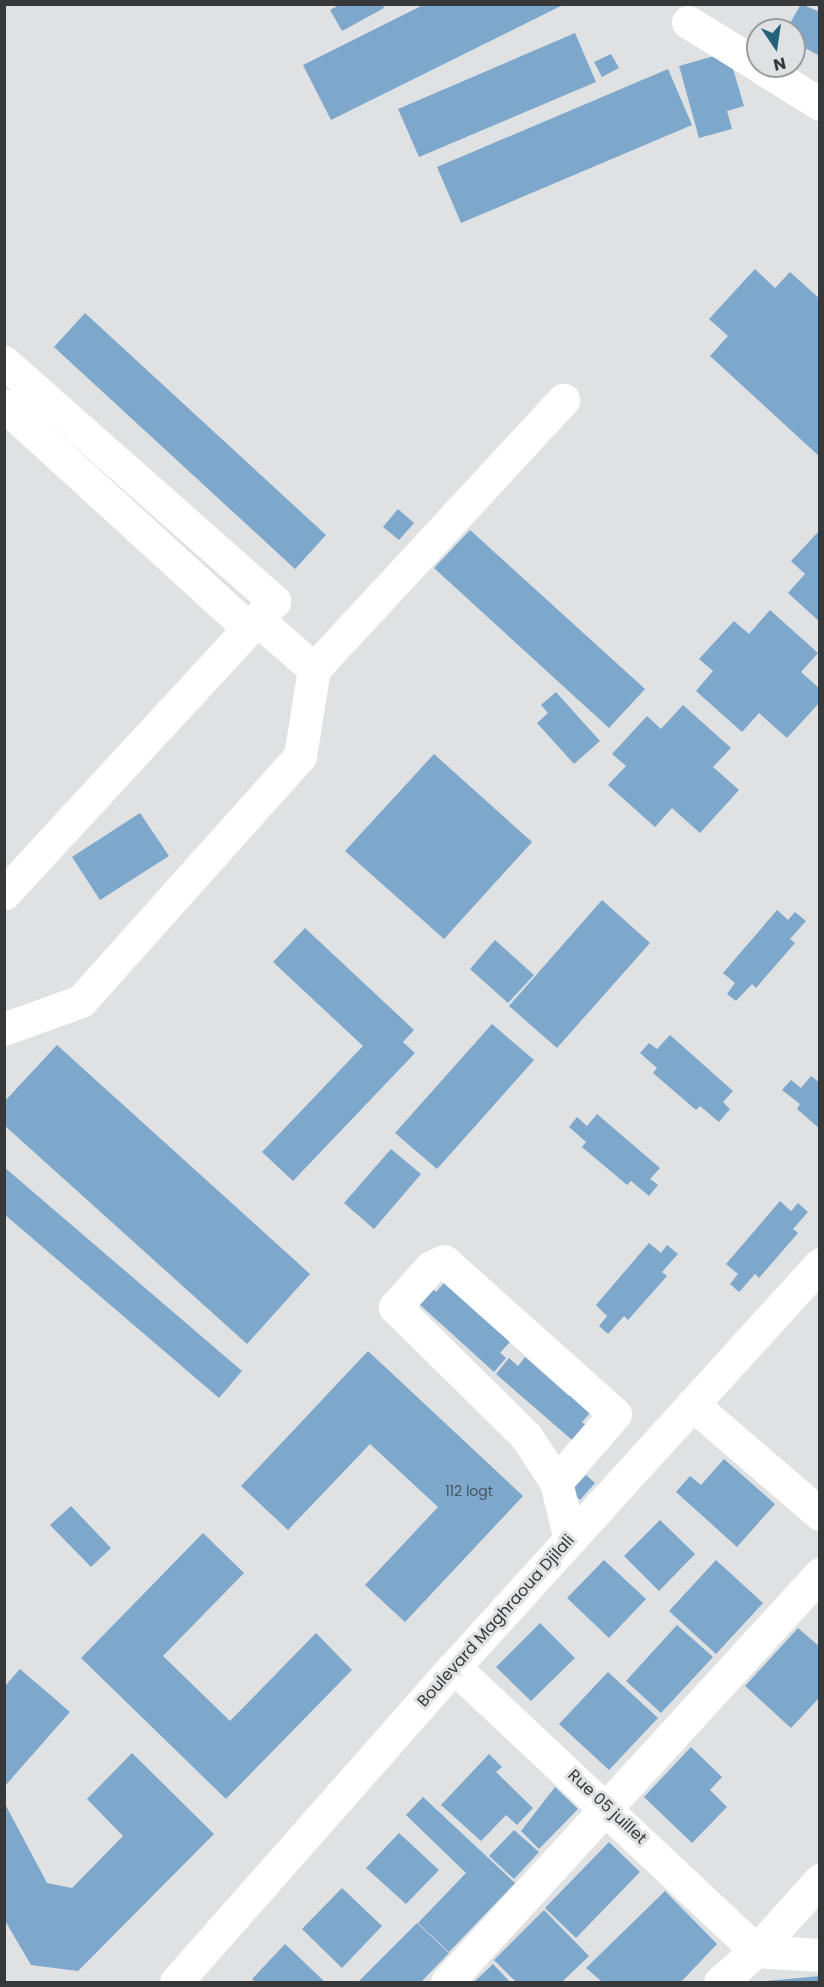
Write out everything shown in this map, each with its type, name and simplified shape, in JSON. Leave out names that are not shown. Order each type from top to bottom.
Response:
[{"type":"street","points":[[688,22],[746,58]]},
{"type":"street","points":[[777,78],[819,104]]},
{"type":"street","points":[[4,362],[314,669]]},
{"type":"street","points":[[4,1029],[81,1000],[300,756],[314,669],[563,399]]},
{"type":"street","points":[[4,405],[260,616]]},
{"type":"street","points":[[4,894],[260,616]]},
{"type":"street","points":[[556,1482],[615,1414],[444,1261],[431,1267],[395,1307],[526,1436],[556,1482],[570,1539]]},
{"type":"street","name":"Boulevard Maghraoua Djilali","points":[[176,1983],[454,1667],[819,1264]]},
{"type":"street","points":[[692,1404],[819,1514]]},
{"type":"street","points":[[447,1983],[819,1574]]},
{"type":"street","name":"Rue 05 juillet","points":[[454,1667],[607,1807],[756,1951]]},
{"type":"street","points":[[720,1983],[756,1951],[819,1880]]},
{"type":"street","points":[[756,1951],[819,1955]]},
{"type":"building","points":[[341,4],[382,4],[384,8],[342,31],[330,10]]},
{"type":"building","points":[[425,4],[565,4],[331,120],[303,65]]},
{"type":"building","points":[[801,4],[820,12],[820,56],[806,48],[806,18],[793,18]]},
{"type":"building","points":[[575,33],[596,82],[419,157],[398,109]]},
{"type":"building","points":[[728,52],[744,106],[727,111],[732,129],[699,138],[679,66]]},
{"type":"building","points":[[611,54],[619,68],[602,77],[594,62]]},
{"type":"building","points":[[668,69],[692,125],[461,223],[437,167]]},
{"type":"building","points":[[755,269],[775,288],[790,272],[820,299],[820,457],[710,356],[728,336],[709,319]]},
{"type":"building","points":[[85,313],[326,535],[295,569],[54,347]]},
{"type":"building","points":[[398,509],[414,523],[399,540],[383,527]]},
{"type":"building","points":[[470,530],[645,689],[609,728],[434,568]]},
{"type":"building","points":[[820,530],[820,622],[788,593],[805,574],[791,561]]},
{"type":"building","points":[[770,610],[818,653],[801,672],[820,689],[820,702],[787,738],[759,713],[742,732],[696,691],[713,671],[699,659],[734,621],[749,634]]},
{"type":"building","points":[[556,692],[600,741],[574,764],[537,723],[548,713],[541,705]]},
{"type":"building","points":[[683,705],[731,748],[713,767],[739,790],[700,833],[672,808],[655,827],[608,785],[626,766],[612,754],[647,716],[661,729]]},
{"type":"building","points":[[434,754],[532,842],[444,939],[345,851]]},
{"type":"building","points":[[140,813],[169,856],[100,900],[72,857]]},
{"type":"building","points":[[602,900],[650,943],[557,1048],[509,1006]]},
{"type":"building","points":[[777,910],[788,920],[795,912],[806,921],[790,939],[795,943],[756,988],[752,984],[736,1001],[727,994],[735,983],[723,973]]},
{"type":"building","points":[[305,928],[414,1030],[403,1042],[415,1053],[293,1181],[262,1152],[363,1046],[273,962]]},
{"type":"building","points":[[495,940],[534,975],[508,1003],[470,969]]},
{"type":"building","points":[[492,1024],[534,1060],[437,1169],[395,1133]]},
{"type":"building","points":[[670,1035],[733,1091],[723,1102],[730,1109],[719,1122],[700,1106],[696,1110],[653,1073],[657,1068],[640,1053],[649,1043],[657,1049]]},
{"type":"building","points":[[57,1045],[310,1274],[247,1344],[4,1125],[4,1102]]},
{"type":"building","points":[[811,1076],[820,1083],[820,1129],[797,1109],[800,1104],[782,1090],[791,1080],[801,1088]]},
{"type":"building","points":[[597,1114],[660,1168],[650,1179],[658,1185],[649,1196],[631,1181],[627,1185],[582,1147],[586,1142],[569,1127],[577,1117],[587,1126]]},
{"type":"building","points":[[391,1149],[421,1174],[374,1229],[344,1203]]},
{"type":"building","points":[[4,1167],[242,1371],[219,1398],[4,1214]]},
{"type":"building","points":[[780,1201],[791,1211],[798,1203],[808,1212],[793,1229],[798,1233],[759,1278],[755,1274],[739,1292],[730,1284],[738,1274],[726,1264]]},
{"type":"building","points":[[649,1243],[661,1253],[667,1245],[678,1254],[662,1272],[667,1276],[628,1320],[624,1316],[608,1334],[599,1326],[607,1316],[596,1305]]},
{"type":"building","points":[[444,1283],[515,1336],[500,1353],[506,1358],[494,1372],[417,1302],[431,1287],[436,1292]]},
{"type":"building","points":[[368,1351],[523,1496],[405,1622],[365,1585],[438,1507],[370,1444],[288,1530],[241,1486]]},
{"type":"building","points":[[525,1357],[569,1396],[576,1388],[596,1406],[582,1422],[592,1431],[579,1446],[496,1374],[509,1358],[518,1366]]},
{"type":"building","points":[[724,1459],[775,1504],[737,1547],[676,1492],[690,1476],[701,1485]]},
{"type":"building","points":[[586,1475],[595,1483],[580,1500],[571,1491]]},
{"type":"building","points":[[71,1506],[111,1548],[91,1567],[50,1525]]},
{"type":"building","points":[[660,1520],[695,1554],[659,1591],[624,1556]]},
{"type":"building","points":[[203,1533],[244,1573],[163,1656],[230,1721],[316,1633],[352,1670],[226,1799],[81,1658]]},
{"type":"building","points":[[604,1560],[646,1599],[609,1638],[567,1598]]},
{"type":"building","points":[[716,1560],[763,1603],[716,1654],[669,1611]]},
{"type":"building","points":[[540,1623],[575,1658],[531,1701],[496,1667]]},
{"type":"building","points":[[677,1625],[713,1657],[661,1713],[626,1681]]},
{"type":"building","points":[[798,1628],[820,1647],[820,1697],[791,1728],[745,1686]]},
{"type":"building","points":[[20,1669],[70,1712],[4,1787],[4,1687]]},
{"type":"building","points":[[608,1672],[658,1718],[609,1770],[559,1724]]},
{"type":"building","points":[[691,1747],[722,1777],[710,1790],[727,1807],[692,1843],[644,1797]]},
{"type":"building","points":[[132,1753],[214,1834],[78,1971],[31,1965],[4,1919],[4,1802],[47,1883],[72,1888],[123,1836],[87,1799]]},
{"type":"building","points":[[489,1754],[502,1767],[496,1772],[533,1808],[517,1825],[506,1815],[481,1841],[441,1805]]},
{"type":"building","points":[[555,1787],[578,1809],[539,1849],[521,1831]]},
{"type":"building","points":[[423,1797],[515,1883],[449,1952],[418,1923],[466,1873],[406,1815]]},
{"type":"building","points":[[514,1830],[539,1852],[514,1879],[489,1856]]},
{"type":"building","points":[[399,1833],[439,1870],[406,1904],[366,1868]]},
{"type":"building","points":[[609,1842],[640,1872],[576,1938],[545,1908]]},
{"type":"building","points":[[342,1888],[382,1926],[342,1968],[302,1929]]},
{"type":"building","points":[[665,1891],[717,1944],[681,1982],[602,1982],[586,1968]]},
{"type":"building","points":[[544,1910],[589,1956],[562,1982],[516,1982],[494,1960]]},
{"type":"building","points":[[417,1923],[449,1953],[421,1982],[358,1982]]},
{"type":"building","points":[[285,1944],[325,1982],[255,1982],[252,1979]]},
{"type":"building","points":[[493,1964],[510,1982],[474,1982]]},
{"type":"building","points":[[820,1976],[820,1982],[766,1981]]}]
